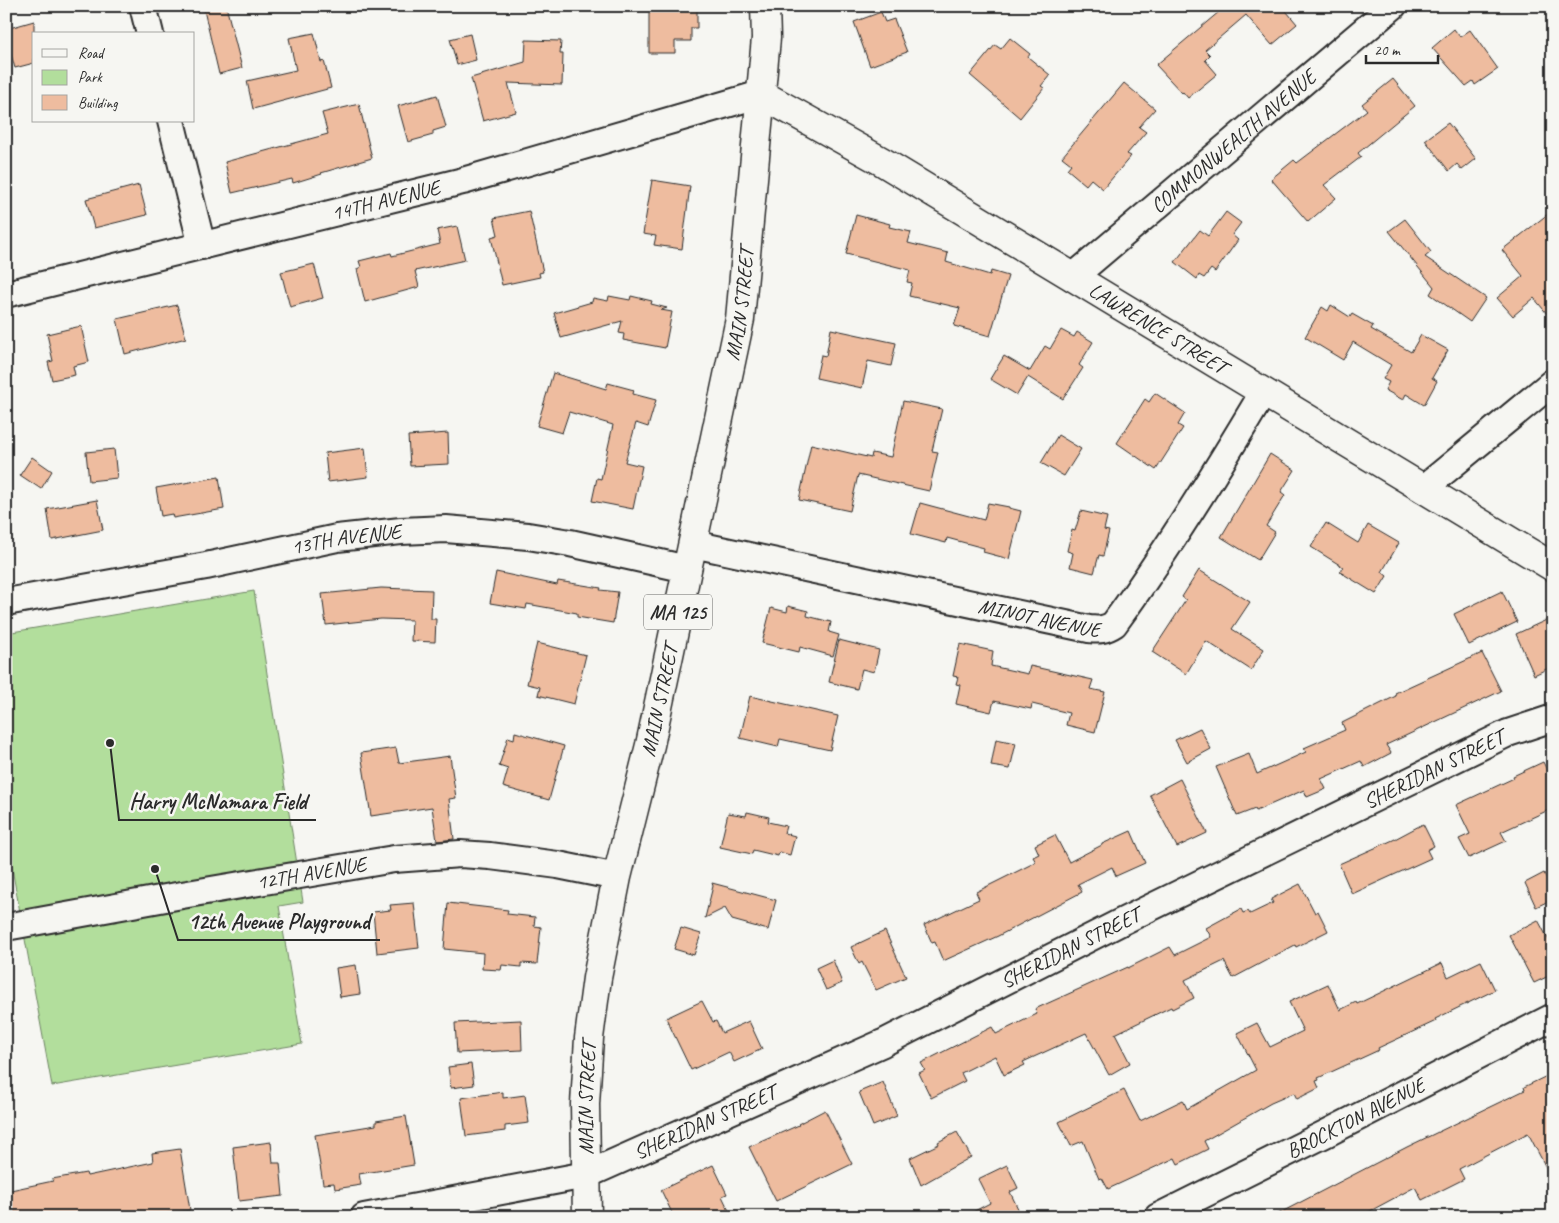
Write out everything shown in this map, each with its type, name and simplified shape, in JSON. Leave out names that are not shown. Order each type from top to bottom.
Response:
[{"type":"main road","name":"MAIN STREET","points":[[587,1217],[585,1104],[589,1038],[597,978],[617,877],[650,745],[740,319],[766,38],[764,6]]},
{"type":"main road","name":"LAWRENCE STREET","points":[[761,94],[883,162],[1553,567]]},
{"type":"street","points":[[143,6],[150,32]]},
{"type":"street","name":"COMMONWEALTH AVENUE","points":[[1073,277],[1393,6]]},
{"type":"street","name":"14TH AVENUE","points":[[6,294],[463,181],[761,94]]},
{"type":"street","points":[[171,122],[202,246]]},
{"type":"street","points":[[1423,489],[1553,382]]},
{"type":"street","name":"MINOT AVENUE","points":[[690,557],[1089,629],[1107,629],[1114,624],[1160,558],[1220,467],[1263,393]]},
{"type":"street","name":"13TH AVENUE","points":[[6,602],[206,566],[337,538],[402,531],[437,529],[486,531],[690,557]]},
{"type":"street","name":"SHERIDAN STREET","points":[[364,1217],[586,1174],[883,1043],[1119,923],[1508,733],[1553,718]]},
{"type":"street","name":"12TH AVENUE","points":[[6,927],[394,859],[460,854],[490,856],[558,865],[617,877]]},
{"type":"street","name":"BROCKTON AVENUE","points":[[1158,1217],[1553,1017]]},
{"type":"green space","points":[[254,591],[303,902],[279,906],[302,1044],[52,1086],[6,836],[6,633]]},
{"type":"building","points":[[203,6],[226,6],[242,68],[219,74]]},
{"type":"building","points":[[649,6],[697,7],[697,28],[691,28],[691,41],[675,41],[675,53],[649,53]]},
{"type":"building","points":[[1226,6],[1282,6],[1297,24],[1272,45],[1246,15],[1205,50],[1210,55],[1205,60],[1217,74],[1188,98],[1156,65]]},
{"type":"building","points":[[881,12],[885,22],[894,19],[907,52],[870,66],[854,22]]},
{"type":"building","points":[[34,21],[32,64],[15,68],[6,38],[6,29]]},
{"type":"building","points":[[1454,29],[1460,37],[1470,30],[1498,69],[1475,85],[1473,81],[1466,86],[1432,48]]},
{"type":"building","points":[[314,33],[321,62],[324,61],[331,88],[253,109],[247,81],[296,70],[289,38]]},
{"type":"building","points":[[470,34],[476,60],[457,65],[450,39]]},
{"type":"building","points":[[1010,38],[1030,54],[1028,57],[1050,75],[1041,86],[1044,88],[1020,118],[970,75],[995,45],[1001,49]]},
{"type":"building","points":[[526,40],[561,41],[560,54],[563,54],[562,85],[508,83],[516,112],[483,121],[471,78],[525,62]]},
{"type":"building","points":[[1393,79],[1415,106],[1358,153],[1361,157],[1324,185],[1336,198],[1308,222],[1271,179],[1294,160],[1297,163],[1367,110],[1362,104]]},
{"type":"building","points":[[1124,83],[1155,109],[1139,127],[1146,132],[1127,154],[1131,156],[1103,189],[1091,179],[1086,185],[1067,169],[1071,164],[1062,157]]},
{"type":"building","points":[[437,95],[446,127],[433,131],[433,135],[408,142],[398,106]]},
{"type":"building","points":[[359,104],[372,158],[293,183],[292,179],[232,193],[225,162],[328,134],[322,113]]},
{"type":"building","points":[[1448,123],[1476,159],[1462,170],[1457,164],[1449,171],[1425,140]]},
{"type":"building","points":[[652,180],[690,186],[682,249],[654,245],[656,236],[643,234]]},
{"type":"building","points":[[139,185],[147,215],[94,228],[86,199]]},
{"type":"building","points":[[1553,210],[1553,321],[1534,298],[1513,316],[1497,298],[1523,276],[1502,250]]},
{"type":"building","points":[[529,211],[543,272],[539,273],[540,277],[502,285],[491,237],[498,235],[494,218]]},
{"type":"building","points":[[1226,212],[1241,223],[1232,235],[1238,240],[1215,272],[1211,269],[1204,278],[1199,275],[1197,279],[1175,262],[1200,230],[1208,236]]},
{"type":"building","points":[[856,215],[890,224],[889,227],[911,232],[908,243],[948,253],[946,262],[990,275],[991,271],[1008,276],[990,336],[954,326],[960,308],[909,296],[912,283],[907,282],[910,270],[846,254]]},
{"type":"building","points":[[1405,219],[1431,252],[1425,257],[1486,298],[1470,322],[1430,294],[1434,287],[1389,231]]},
{"type":"building","points":[[457,226],[465,260],[415,271],[419,287],[365,302],[357,269],[361,267],[359,261],[391,253],[392,256],[440,244],[437,230]]},
{"type":"building","points":[[314,264],[323,298],[290,307],[281,272]]},
{"type":"building","points":[[609,296],[630,300],[631,296],[652,301],[651,304],[667,308],[661,310],[672,312],[665,348],[623,340],[624,334],[619,333],[622,321],[561,338],[554,313],[592,302],[593,298],[608,301]]},
{"type":"building","points":[[177,305],[186,338],[125,354],[117,319]]},
{"type":"building","points":[[1331,305],[1350,317],[1352,314],[1373,326],[1371,329],[1411,352],[1421,335],[1448,350],[1432,378],[1437,381],[1424,405],[1406,394],[1403,400],[1385,390],[1389,382],[1383,379],[1391,365],[1353,342],[1343,360],[1305,337],[1322,307],[1328,311]]},
{"type":"building","points":[[81,326],[89,362],[73,366],[75,375],[52,380],[48,362],[53,361],[47,334]]},
{"type":"building","points":[[831,329],[896,343],[891,366],[868,361],[862,388],[816,378],[821,355],[826,356]]},
{"type":"building","points":[[1061,330],[1074,337],[1077,332],[1093,342],[1079,365],[1083,368],[1063,399],[1028,377],[1017,395],[990,379],[1004,356],[1030,371],[1045,346],[1050,349]]},
{"type":"building","points":[[553,373],[606,389],[608,383],[634,390],[633,394],[656,400],[648,427],[636,423],[625,462],[642,466],[633,509],[592,501],[597,478],[601,479],[613,425],[569,412],[562,433],[537,426]]},
{"type":"building","points":[[1155,393],[1185,413],[1178,425],[1183,428],[1156,470],[1117,443],[1145,399],[1149,402]]},
{"type":"building","points":[[903,401],[942,409],[932,451],[938,452],[929,491],[858,475],[850,511],[799,500],[811,444],[871,458],[872,453],[891,457]]},
{"type":"building","points":[[448,433],[449,464],[410,466],[408,436]]},
{"type":"building","points":[[1058,435],[1081,449],[1064,476],[1041,463]]},
{"type":"building","points":[[365,448],[368,477],[328,482],[325,453]]},
{"type":"building","points":[[114,449],[117,478],[89,481],[86,452]]},
{"type":"building","points":[[1270,454],[1295,470],[1281,492],[1285,495],[1266,526],[1275,532],[1258,560],[1221,537]]},
{"type":"building","points":[[32,457],[52,471],[41,489],[20,475]]},
{"type":"building","points":[[219,477],[224,509],[173,518],[172,514],[161,516],[156,488]]},
{"type":"building","points":[[97,500],[103,530],[52,540],[47,509]]},
{"type":"building","points":[[920,503],[984,520],[988,503],[1021,511],[1009,559],[983,552],[984,548],[947,538],[946,543],[911,534]]},
{"type":"building","points":[[1081,511],[1107,517],[1104,530],[1109,531],[1103,556],[1099,555],[1094,573],[1070,567],[1073,553],[1067,551],[1072,530],[1075,531]]},
{"type":"building","points":[[1326,523],[1358,543],[1368,525],[1399,543],[1382,572],[1387,576],[1376,594],[1340,572],[1343,567],[1311,547]]},
{"type":"building","points":[[1199,570],[1250,602],[1232,629],[1264,649],[1251,670],[1206,641],[1186,674],[1152,652],[1186,600],[1182,597]]},
{"type":"building","points":[[496,572],[557,585],[558,581],[618,592],[613,623],[577,617],[577,613],[527,604],[526,609],[490,603]]},
{"type":"building","points":[[381,588],[432,590],[431,619],[436,619],[435,642],[411,641],[412,620],[381,619],[326,625],[322,594]]},
{"type":"building","points":[[1502,591],[1517,622],[1469,645],[1454,614]]},
{"type":"building","points":[[788,606],[808,611],[807,616],[831,622],[829,632],[839,635],[833,656],[800,647],[799,652],[762,643],[771,608],[787,612]]},
{"type":"building","points":[[1553,617],[1553,666],[1534,675],[1516,634]]},
{"type":"building","points":[[839,640],[879,650],[874,672],[862,669],[857,689],[829,682]]},
{"type":"building","points":[[537,643],[586,655],[574,704],[538,695],[540,687],[527,684]]},
{"type":"building","points":[[960,644],[993,651],[991,666],[1028,674],[1030,666],[1093,680],[1090,689],[1105,692],[1095,732],[1066,725],[1069,713],[1032,704],[1031,709],[994,701],[991,712],[956,704],[960,685],[956,684],[958,677],[953,676]]},
{"type":"building","points":[[1482,653],[1501,691],[1386,745],[1391,753],[1364,767],[1361,761],[1321,779],[1326,789],[1307,797],[1304,790],[1256,811],[1255,809],[1237,816],[1216,767],[1249,754],[1257,774],[1306,752],[1304,748],[1345,730],[1342,723],[1396,696],[1395,693]]},
{"type":"building","points":[[750,696],[838,716],[830,750],[780,739],[778,747],[740,738]]},
{"type":"building","points":[[1200,728],[1211,749],[1187,762],[1175,740]]},
{"type":"building","points":[[515,732],[564,746],[549,800],[503,787],[508,769],[499,766],[508,737],[514,739]]},
{"type":"building","points":[[996,739],[1016,743],[1010,769],[991,766]]},
{"type":"building","points":[[396,748],[399,763],[450,756],[456,798],[449,799],[454,839],[437,841],[432,807],[371,816],[361,753]]},
{"type":"building","points":[[1543,762],[1553,782],[1553,808],[1501,832],[1506,841],[1469,858],[1459,839],[1470,834],[1456,805]]},
{"type":"building","points":[[1180,779],[1207,833],[1177,847],[1150,795]]},
{"type":"building","points":[[747,812],[769,817],[768,822],[786,826],[784,833],[795,836],[790,855],[779,852],[778,856],[753,850],[752,854],[720,847],[728,813],[746,816]]},
{"type":"building","points":[[1423,824],[1434,846],[1427,850],[1431,858],[1352,894],[1339,864],[1393,840]]},
{"type":"building","points":[[1131,831],[1145,863],[1116,876],[1112,867],[1078,884],[1082,892],[998,936],[943,961],[935,942],[932,943],[924,925],[979,899],[976,892],[1036,862],[1033,857],[1039,854],[1035,845],[1055,835],[1069,862]]},
{"type":"building","points":[[1544,873],[1553,891],[1553,899],[1536,907],[1525,883]]},
{"type":"building","points":[[712,883],[776,900],[768,930],[732,920],[725,908],[705,918],[713,886]]},
{"type":"building","points":[[1300,884],[1315,913],[1318,911],[1328,931],[1296,947],[1295,945],[1233,978],[1224,961],[1185,980],[1194,998],[1115,1034],[1130,1063],[1109,1075],[1086,1033],[1023,1062],[1025,1065],[1004,1075],[995,1056],[961,1073],[965,1081],[931,1098],[919,1073],[925,1070],[921,1063],[992,1027],[996,1034],[1037,1014],[1035,1009],[1128,968],[1170,947],[1175,955],[1211,937],[1206,928],[1241,909],[1243,913],[1248,911],[1250,914],[1273,903],[1271,899]]},
{"type":"building","points":[[414,903],[419,948],[377,953],[373,912],[391,910],[390,905]]},
{"type":"building","points":[[448,903],[508,910],[507,914],[535,917],[534,926],[541,927],[537,964],[521,963],[521,967],[502,965],[501,970],[482,969],[483,953],[444,949]]},
{"type":"building","points":[[1538,920],[1553,948],[1553,974],[1534,983],[1509,935]]},
{"type":"building","points":[[681,928],[701,934],[694,955],[674,949]]},
{"type":"building","points":[[885,931],[906,977],[876,990],[862,962],[859,964],[851,947]]},
{"type":"building","points":[[833,960],[842,983],[826,990],[816,968]]},
{"type":"building","points":[[1481,961],[1495,990],[1435,1019],[1436,1021],[1378,1048],[1379,1050],[1318,1078],[1319,1080],[1316,1081],[1319,1088],[1297,1099],[1294,1093],[1271,1103],[1204,1141],[1208,1149],[1178,1164],[1175,1158],[1108,1189],[1102,1178],[1099,1179],[1083,1141],[1071,1146],[1059,1122],[1124,1090],[1140,1121],[1183,1100],[1187,1109],[1256,1070],[1237,1033],[1257,1023],[1270,1047],[1303,1031],[1289,1002],[1328,984],[1340,1010],[1356,1002],[1357,1004],[1442,963],[1448,977]]},
{"type":"building","points":[[356,965],[360,994],[340,997],[336,968]]},
{"type":"building","points":[[702,1001],[713,1022],[716,1021],[722,1033],[749,1021],[762,1049],[734,1062],[729,1052],[691,1070],[666,1018]]},
{"type":"building","points":[[521,1020],[522,1050],[457,1053],[455,1023]]},
{"type":"building","points":[[471,1064],[474,1085],[451,1088],[448,1067]]},
{"type":"building","points":[[1553,1073],[1553,1181],[1528,1133],[1459,1169],[1464,1179],[1422,1200],[1415,1187],[1359,1217],[1272,1217],[1407,1147],[1525,1090],[1524,1087]]},
{"type":"building","points":[[883,1082],[897,1116],[873,1126],[859,1092]]},
{"type":"building","points":[[503,1092],[503,1098],[525,1095],[529,1123],[505,1126],[505,1131],[466,1136],[461,1098]]},
{"type":"building","points":[[825,1110],[852,1164],[776,1201],[749,1147],[799,1125]]},
{"type":"building","points":[[406,1116],[414,1165],[359,1174],[361,1185],[335,1189],[334,1183],[323,1184],[315,1135],[376,1125],[376,1121]]},
{"type":"building","points":[[957,1132],[971,1157],[921,1185],[910,1158],[939,1144],[938,1142]]},
{"type":"building","points":[[271,1142],[273,1163],[280,1163],[283,1196],[239,1201],[233,1147]]},
{"type":"building","points":[[180,1149],[190,1210],[142,1217],[6,1217],[6,1191],[53,1181],[52,1179],[86,1173],[87,1176],[153,1162],[152,1153]]},
{"type":"building","points":[[713,1165],[727,1194],[722,1196],[732,1217],[674,1217],[661,1190]]},
{"type":"building","points":[[1007,1165],[1018,1188],[1010,1192],[1022,1217],[963,1217],[990,1203],[978,1179]]},
{"type":"place","name":"Harry McNamara Field","points":[[110,743]]},
{"type":"place","name":"12th Avenue Playground","points":[[155,869]]}]
